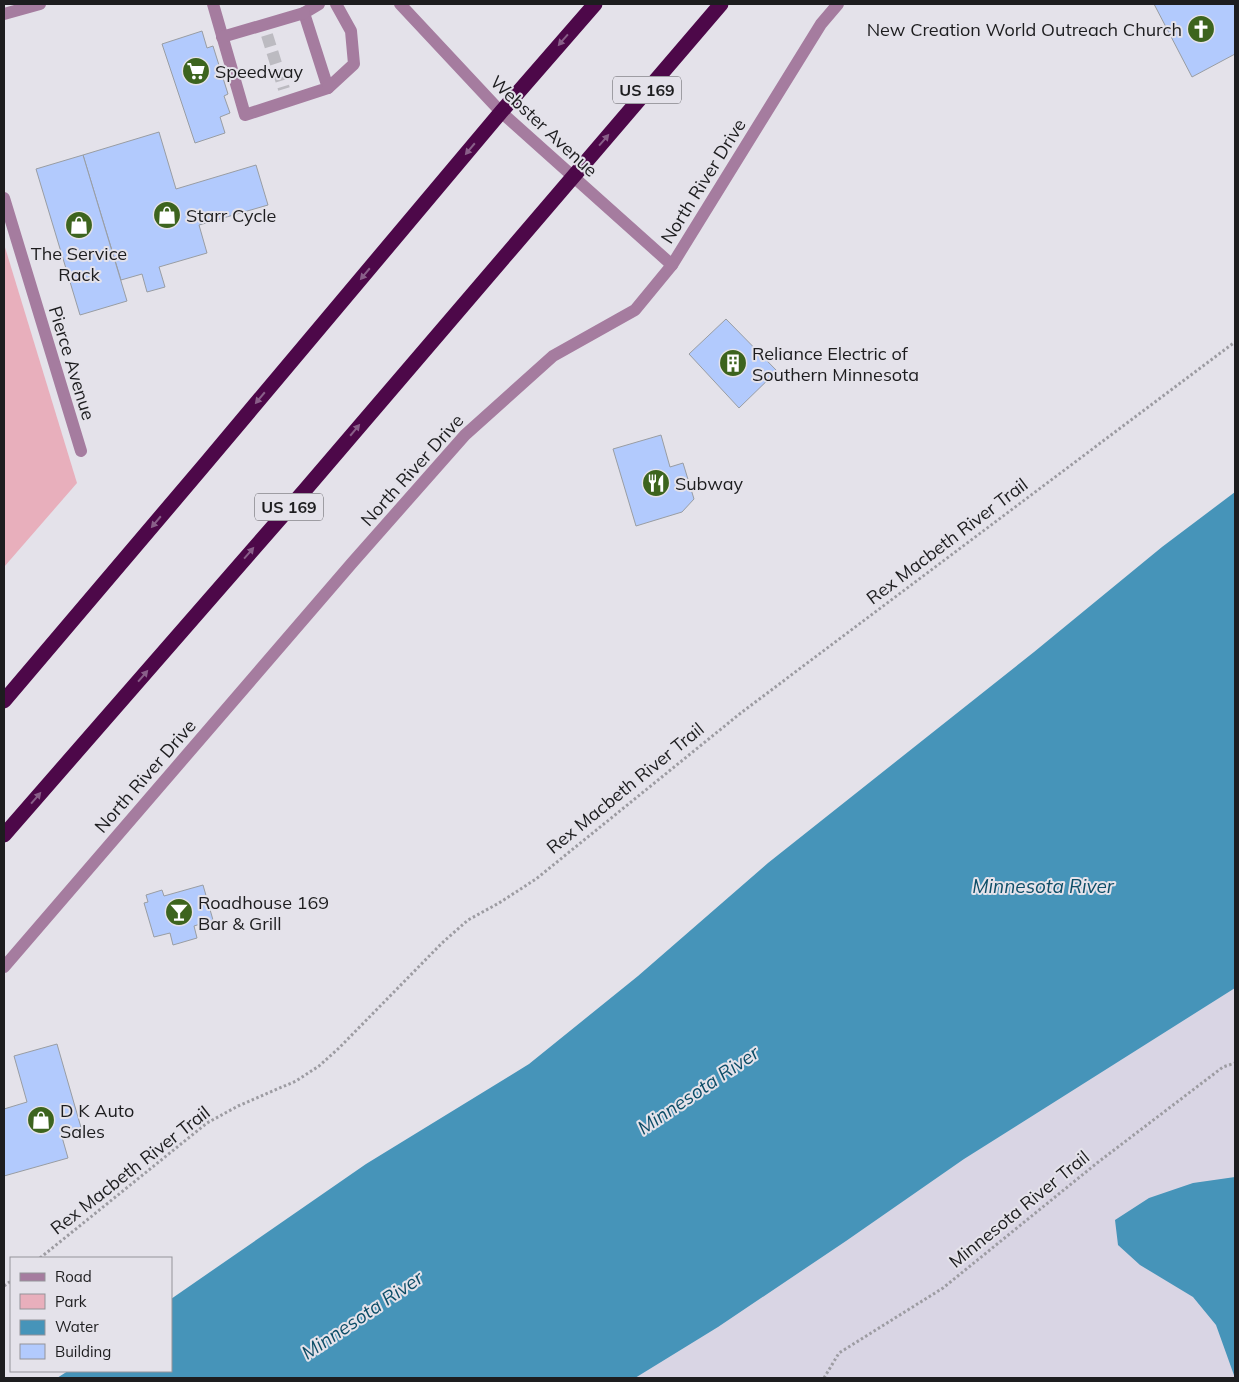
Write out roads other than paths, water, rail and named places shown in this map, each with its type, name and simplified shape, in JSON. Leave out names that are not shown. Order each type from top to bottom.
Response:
[{"type":"highway","points":[[4,700],[501,112],[596,4]]},
{"type":"highway","name":"US 169","points":[[4,835],[305,490],[721,4]]},
{"type":"street","points":[[4,14],[40,4]]},
{"type":"street","points":[[213,4],[245,115],[286,95],[328,88],[354,64],[351,31],[336,4]]},
{"type":"street","points":[[222,37],[266,30],[319,4]]},
{"type":"street","name":"Webster Avenue","points":[[400,4],[501,112],[672,265]]},
{"type":"street","name":"North River Drive","points":[[4,967],[345,570],[465,435],[553,356],[635,310],[672,265],[821,24],[838,4]]},
{"type":"street","points":[[304,13],[328,88]]},
{"type":"street","name":"Pierce Avenue","points":[[4,198],[81,451]]},
{"type":"water","name":"Minnesota River","points":[[1235,492],[1235,988],[964,1159],[718,1327],[635,1378],[57,1378],[66,1372],[172,1372],[172,1298],[366,1164],[529,1064],[638,976],[768,863],[1034,652],[1162,547]]},
{"type":"water","points":[[1235,1177],[1235,1378],[1216,1325],[1193,1297],[1140,1265],[1118,1245],[1115,1220],[1149,1198],[1193,1183]]},
{"type":"tunnel","points":[[267,35],[284,89]]},
{"type":"place","name":"New Creation World Outreach Church","points":[[1201,29]]},
{"type":"place","name":"Speedway","points":[[196,71]]},
{"type":"place","name":"Starr Cycle","points":[[167,215]]},
{"type":"place","name":"The Service Rack","points":[[79,225]]},
{"type":"place","name":"Reliance Electric of Southern Minnesota","points":[[733,363]]},
{"type":"place","name":"Subway","points":[[656,483]]},
{"type":"place","name":"Roadhouse 169 Bar & Grill","points":[[179,912]]},
{"type":"place","name":"D K Auto Sales","points":[[41,1120]]}]
